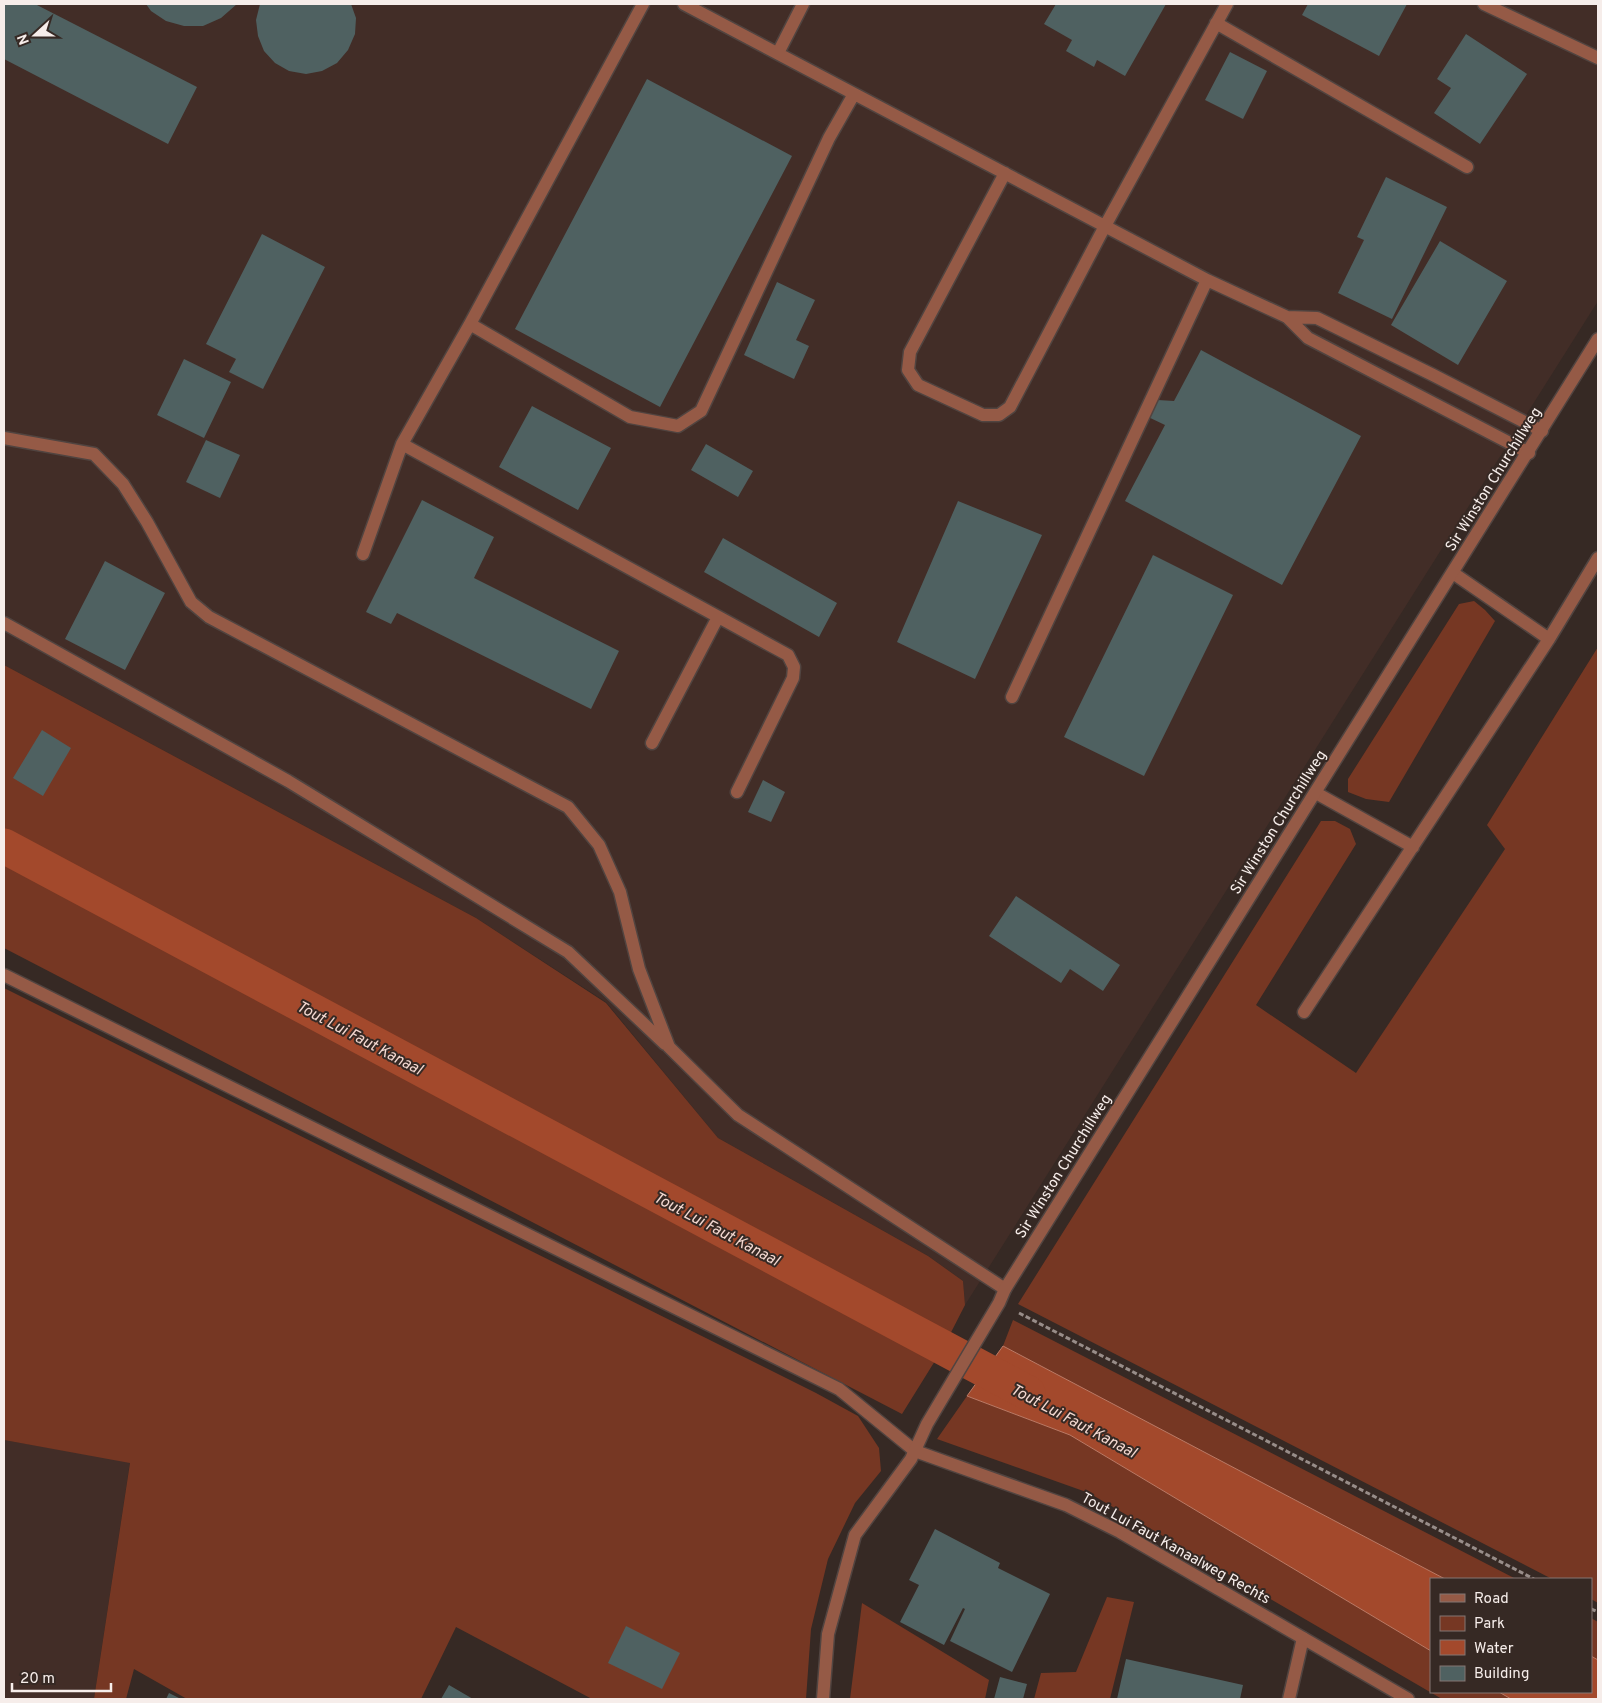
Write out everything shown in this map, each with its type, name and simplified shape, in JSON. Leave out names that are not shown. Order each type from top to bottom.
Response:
[{"type":"street","points":[[363,554],[402,444],[470,324],[643,4]]},
{"type":"street","points":[[684,4],[1207,280],[1288,317],[1308,338],[1528,453]]},
{"type":"street","points":[[778,54],[804,4]]},
{"type":"street","points":[[1005,173],[910,352],[908,370],[918,385],[983,416],[999,415],[1010,407],[1105,226],[1227,4]]},
{"type":"street","points":[[1484,4],[1598,58]]},
{"type":"street","points":[[1216,23],[1467,167]]},
{"type":"street","points":[[470,324],[630,417],[678,426],[701,411],[829,138],[854,94]]},
{"type":"street","points":[[1012,697],[1207,280]]},
{"type":"street","points":[[1288,317],[1317,318],[1434,375],[1542,431]]},
{"type":"street","name":"Sir Winston Churchillweg","points":[[915,1451],[927,1424],[999,1303],[1005,1289],[1598,340]]},
{"type":"street","points":[[4,438],[94,454],[123,484],[147,522],[190,602],[209,617],[568,807],[599,845],[620,892],[639,969],[669,1047]]},
{"type":"street","points":[[402,444],[788,655],[794,667],[793,678],[737,792]]},
{"type":"street","points":[[1304,1012],[1549,639],[1598,558]]},
{"type":"street","points":[[1453,573],[1549,639]]},
{"type":"street","points":[[652,743],[718,617]]},
{"type":"street","points":[[4,623],[288,781],[568,952],[738,1115],[1005,1289]]},
{"type":"street","points":[[1316,793],[1413,847]]},
{"type":"street","name":"Tout Lui Faut Kanaalweg Rechts","points":[[4,975],[839,1389],[915,1451],[1066,1505],[1120,1532],[1408,1699]]},
{"type":"street","points":[[823,1699],[828,1634],[856,1535],[915,1451]]},
{"type":"street","points":[[1289,1699],[1303,1638]]},
{"type":"path","points":[[999,1303],[1532,1578]]},
{"type":"shaded area","points":[[4,4],[1598,4],[1598,301],[965,1305],[963,1281],[928,1256],[718,1138],[606,1002],[476,918],[4,665]]},
{"type":"shaded area","points":[[4,1440],[130,1462],[94,1699],[4,1699]]},
{"type":"green space","points":[[1474,601],[1495,621],[1389,802],[1366,799],[1348,792],[1348,779],[1459,604]]},
{"type":"green space","points":[[1598,647],[1598,1603],[1592,1600],[1592,1578],[1550,1578],[1018,1304],[1321,821],[1335,821],[1350,829],[1356,844],[1256,1005],[1356,1073],[1505,849],[1487,825]]},
{"type":"green space","points":[[4,665],[476,918],[606,1003],[718,1138],[928,1256],[963,1281],[965,1305],[943,1348],[902,1414],[4,948]]},
{"type":"green space","points":[[4,988],[816,1393],[858,1416],[879,1448],[881,1471],[855,1503],[828,1559],[811,1629],[806,1699],[592,1699],[456,1627],[421,1699],[187,1699],[134,1669],[126,1699],[94,1699],[130,1463],[4,1440]]},
{"type":"green space","points":[[1013,1320],[1514,1578],[1443,1578],[1003,1346]]},
{"type":"green space","points":[[967,1396],[1070,1435],[1430,1650],[1430,1692],[1089,1493],[937,1439]]},
{"type":"green space","points":[[1107,1597],[1134,1602],[1110,1699],[1034,1699],[1041,1673],[1076,1672]]},
{"type":"green space","points":[[862,1603],[989,1680],[985,1699],[850,1699]]},
{"type":"green space","points":[[1592,1619],[1598,1622],[1598,1660],[1592,1657]]},
{"type":"green space","points":[[1432,1693],[1501,1693],[1511,1699],[1442,1699]]},
{"type":"water","points":[[1003,1346],[1443,1578],[1430,1578],[1430,1650],[1070,1435],[967,1396]]},
{"type":"water","points":[[1592,1657],[1598,1660],[1598,1699],[1511,1699],[1501,1693],[1592,1693]]},
{"type":"building","points":[[4,4],[35,4],[197,87],[168,144],[4,59]]},
{"type":"building","points":[[146,4],[237,4],[221,18],[203,26],[184,26],[166,21],[151,11]]},
{"type":"building","points":[[260,4],[351,4],[356,18],[355,34],[348,50],[337,63],[322,71],[306,74],[289,71],[275,63],[264,51],[258,36],[256,20]]},
{"type":"building","points":[[1056,4],[1166,4],[1125,76],[1097,60],[1094,67],[1066,51],[1072,40],[1044,24]]},
{"type":"building","points":[[1308,4],[1407,4],[1379,56],[1302,15]]},
{"type":"building","points":[[1466,34],[1527,74],[1480,144],[1434,113],[1451,88],[1437,79]]},
{"type":"building","points":[[1230,52],[1267,71],[1243,119],[1205,100]]},
{"type":"building","points":[[647,79],[792,156],[660,407],[515,329]]},
{"type":"building","points":[[1386,177],[1447,207],[1392,319],[1338,293],[1364,240],[1357,237]]},
{"type":"building","points":[[262,234],[325,267],[263,389],[229,372],[236,359],[206,344]]},
{"type":"building","points":[[1440,241],[1507,281],[1458,365],[1391,325]]},
{"type":"building","points":[[777,282],[815,300],[796,340],[809,346],[794,379],[744,355]]},
{"type":"building","points":[[1201,350],[1361,436],[1282,585],[1125,501],[1165,425],[1144,415],[1158,400],[1174,401]]},
{"type":"building","points":[[184,359],[231,382],[204,438],[157,415]]},
{"type":"building","points":[[532,406],[611,448],[578,510],[499,467]]},
{"type":"building","points":[[206,440],[240,455],[220,498],[186,482]]},
{"type":"building","points":[[706,444],[753,471],[738,497],[691,470]]},
{"type":"building","points":[[422,500],[494,537],[474,578],[619,651],[591,709],[397,613],[391,624],[366,612]]},
{"type":"building","points":[[958,501],[1042,535],[975,679],[897,642]]},
{"type":"building","points":[[723,538],[837,603],[819,637],[704,572]]},
{"type":"building","points":[[1153,555],[1233,595],[1144,776],[1064,737]]},
{"type":"building","points":[[105,561],[165,593],[125,670],[65,639]]},
{"type":"building","points":[[42,730],[71,748],[43,796],[13,778]]},
{"type":"building","points":[[763,780],[785,792],[771,822],[748,812]]},
{"type":"building","points":[[1016,896],[1120,965],[1103,991],[1070,969],[1061,983],[989,936]]},
{"type":"building","points":[[935,1529],[1000,1563],[998,1568],[1050,1594],[1012,1672],[950,1641],[965,1609],[963,1608],[944,1645],[900,1622],[919,1585],[909,1580]]},
{"type":"building","points":[[626,1626],[680,1653],[662,1689],[608,1663]]},
{"type":"building","points":[[1126,1659],[1243,1685],[1240,1699],[1117,1699]]},
{"type":"building","points":[[1000,1677],[1027,1684],[1023,1699],[994,1699]]},
{"type":"building","points":[[449,1685],[473,1699],[441,1699]]},
{"type":"building","points":[[169,1693],[181,1699],[166,1699]]},
{"type":"waterway","name":"Tout Lui Faut Kanaal","points":[[4,846],[1028,1393]]}]
